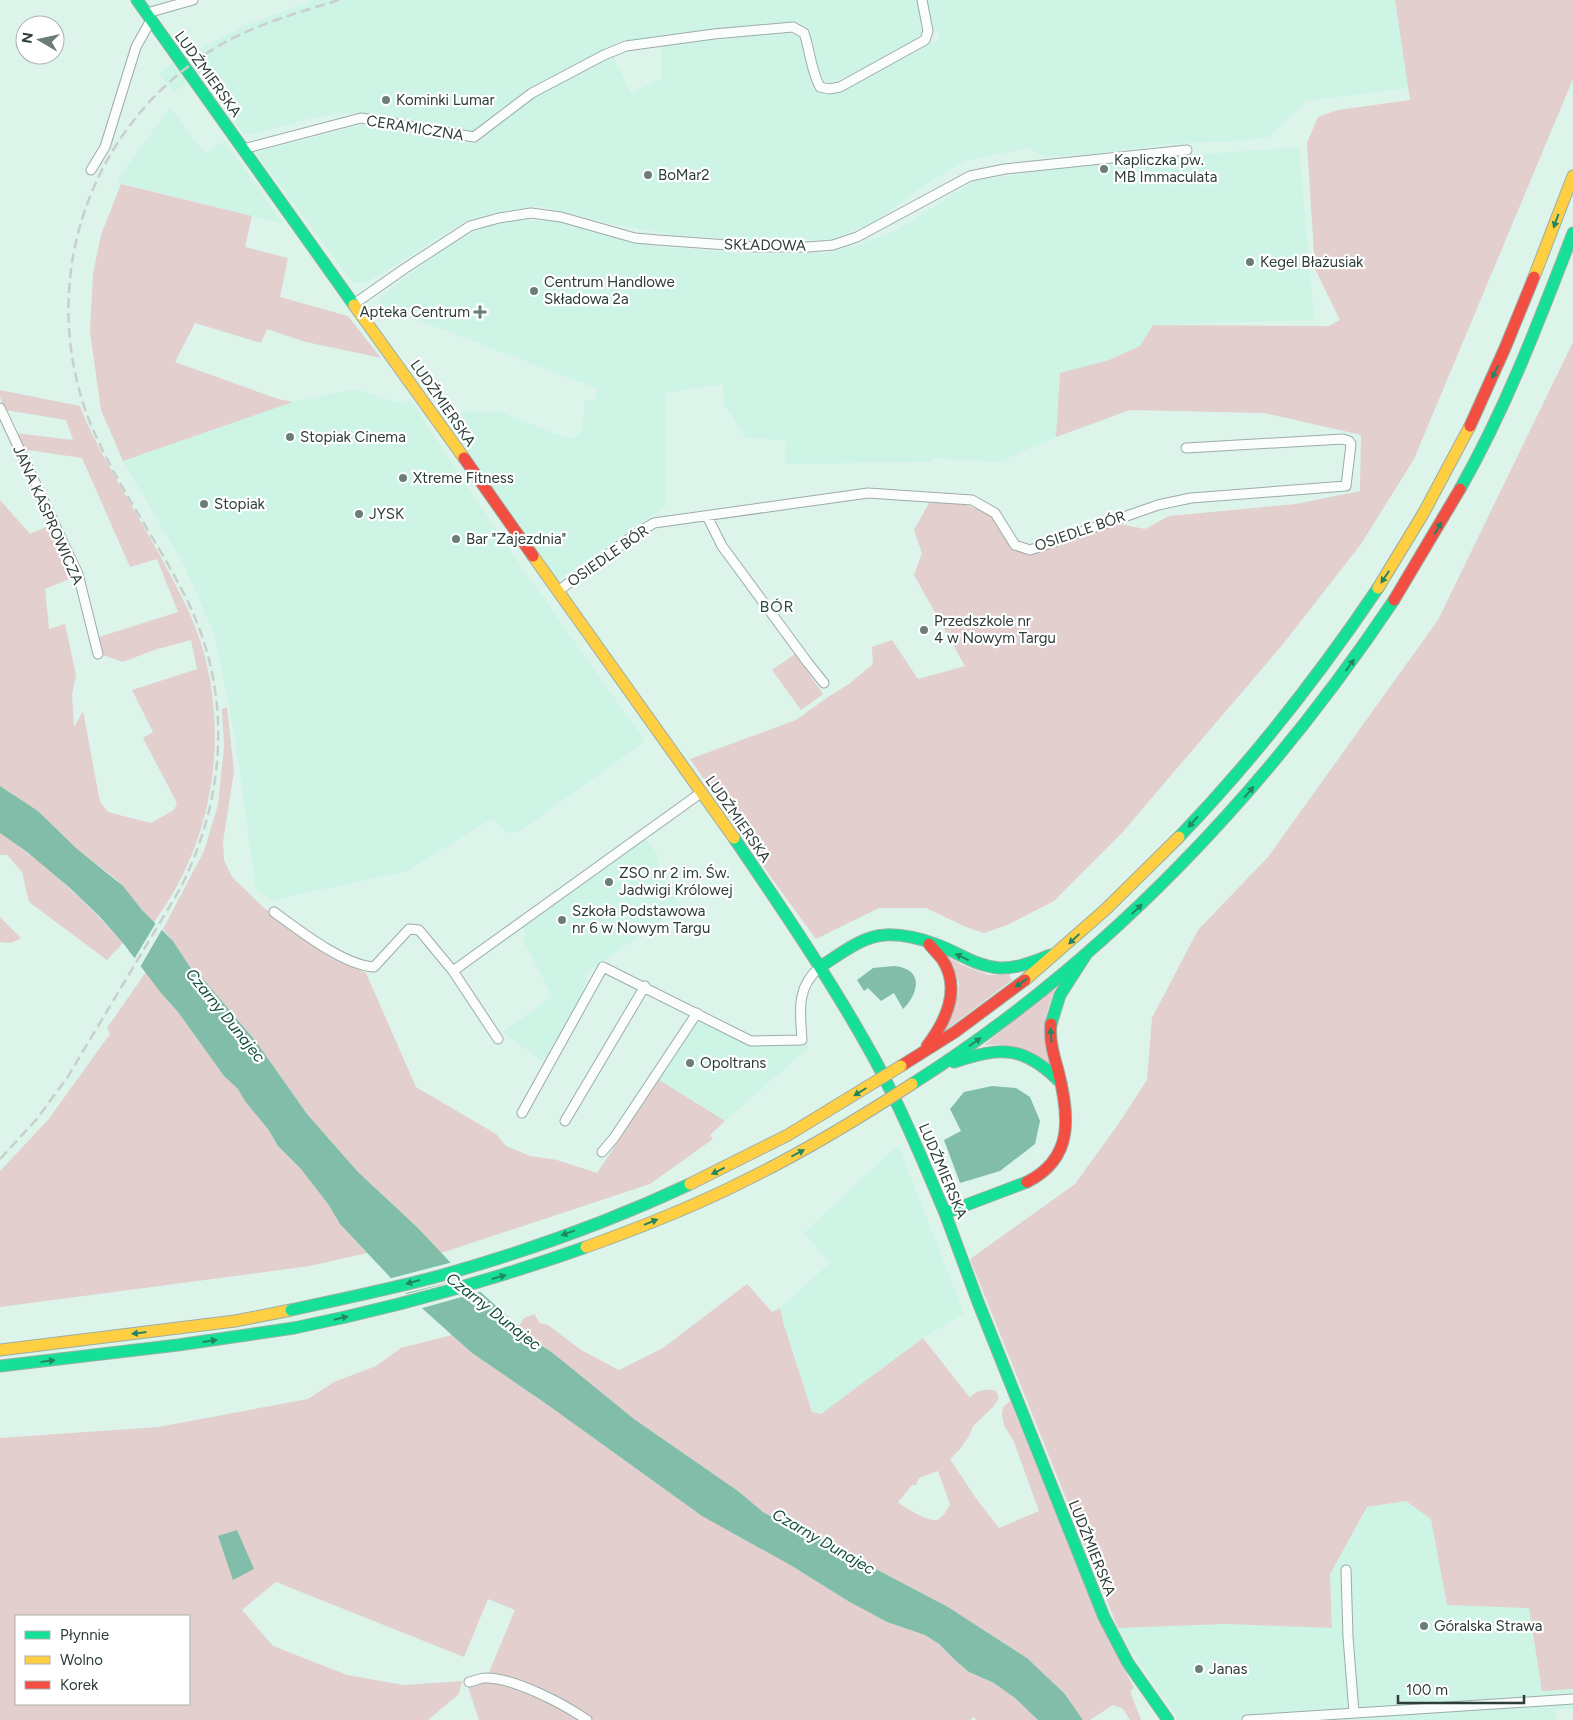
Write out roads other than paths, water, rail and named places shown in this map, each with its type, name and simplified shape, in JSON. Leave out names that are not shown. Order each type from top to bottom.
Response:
[{"type":"main road","name":"LUDŹMIERSKA","points":[[137,0],[702,792],[820,967],[877,1065],[915,1142],[945,1213],[978,1302],[1104,1616],[1128,1663],[1168,1720]]},
{"type":"main road","points":[[0,1350],[227,1322],[291,1310],[440,1275],[532,1246],[626,1211],[718,1171],[766,1147],[920,1055],[973,1019],[1059,952],[1140,878],[1233,779],[1299,699],[1361,613],[1396,560],[1459,448],[1507,345],[1573,176]]},
{"type":"main road","points":[[0,1366],[178,1346],[294,1328],[459,1289],[549,1261],[672,1214],[744,1182],[832,1134],[935,1070],[1014,1013],[1135,911],[1248,794],[1323,702],[1370,637],[1426,549],[1486,440],[1513,384],[1573,233]]},
{"type":"main road","points":[[820,967],[863,941],[875,936],[896,935],[919,940],[938,945],[980,965],[1000,968],[1015,967],[1059,952]]},
{"type":"main road","points":[[920,1055],[946,1019],[952,996],[948,971],[942,959],[929,944]]},
{"type":"main road","points":[[945,1213],[1028,1182],[1047,1168],[1061,1150],[1067,1127],[1067,1111],[1050,1038],[1050,1024],[1063,989],[1087,953]]},
{"type":"main road","points":[[935,1070],[976,1054],[993,1051],[1011,1052],[1038,1062],[1061,1083]]},
{"type":"street","points":[[91,170],[105,147],[136,47],[149,16],[193,0]]},
{"type":"street","name":"CERAMICZNA","points":[[243,149],[361,118],[474,137],[532,93],[604,54],[626,46],[714,34],[793,27],[804,33],[810,50],[816,80],[820,87],[829,89],[840,87],[925,40],[928,31],[922,0]]},
{"type":"street","name":"SKŁADOWA","points":[[354,304],[470,226],[499,218],[530,213],[561,217],[635,238],[658,240],[755,247],[834,245],[856,237],[970,176],[1005,169],[1187,150]]},
{"type":"street","name":"JANA KASPROWICZA","points":[[0,408],[78,574],[98,654]]},
{"type":"street","name":"OSIEDLE BÓR","points":[[558,591],[637,533],[654,524],[868,493],[972,500],[995,513],[1015,545],[1030,550],[1158,505],[1243,493],[1346,486],[1351,444],[1343,439],[1186,448]]},
{"type":"street","points":[[707,516],[722,546],[824,683]]},
{"type":"street","points":[[453,971],[702,792]]},
{"type":"street","points":[[274,912],[316,942],[362,966],[374,967],[408,929],[419,930],[453,971],[498,1039]]},
{"type":"street","points":[[522,1113],[603,967],[751,1041],[802,1040],[800,1014],[804,986],[810,975],[820,967]]},
{"type":"street","points":[[565,1120],[644,986]]},
{"type":"street","points":[[602,1152],[614,1138],[697,1013]]},
{"type":"street","points":[[1346,1570],[1348,1638],[1354,1713]]},
{"type":"street","points":[[469,1682],[486,1677],[511,1682],[546,1697],[587,1720]]},
{"type":"street","points":[[1247,1720],[1573,1700]]},
{"type":"water","name":"Czarny Dunajec","points":[[0,786],[38,811],[76,848],[123,886],[142,910],[173,941],[190,967],[205,981],[257,1043],[307,1114],[358,1172],[417,1227],[464,1277],[534,1340],[634,1419],[738,1491],[763,1512],[805,1530],[948,1607],[1027,1658],[1064,1693],[1083,1720],[1038,1720],[1015,1698],[994,1683],[969,1672],[939,1644],[925,1635],[887,1622],[702,1516],[472,1353],[405,1293],[340,1224],[328,1204],[301,1169],[278,1146],[268,1129],[245,1101],[238,1089],[224,1076],[178,1012],[100,917],[70,888],[27,852],[0,833]]},
{"type":"water","points":[[894,966],[906,969],[915,977],[914,994],[903,1009],[894,993],[881,1001],[868,988],[864,991],[857,980],[873,968]]},
{"type":"water","points":[[992,1086],[1016,1088],[1030,1097],[1040,1121],[1035,1144],[1000,1171],[960,1183],[944,1140],[961,1131],[950,1109],[964,1092]]},
{"type":"water","points":[[237,1530],[254,1569],[233,1580],[218,1536]]},
{"type":"railway","points":[[0,1159],[36,1120],[67,1078],[180,889],[196,854],[215,780],[218,743],[217,705],[211,668],[200,632],[173,573],[107,459],[96,436],[86,412],[73,360],[68,308],[73,257],[86,207],[107,160],[136,118],[172,80],[215,48],[244,33],[276,20],[339,0]]},
{"type":"place","name":"Kominki Lumar","points":[[386,100]]},
{"type":"place","name":"Kapliczka pw. MB Immaculata","points":[[1104,169]]},
{"type":"place","name":"BoMar2","points":[[648,175]]},
{"type":"place","name":"Kegel Błażusiak","points":[[1250,262]]},
{"type":"place","name":"Centrum Handlowe Składowa 2a","points":[[534,291]]},
{"type":"place","name":"Apteka Centrum","points":[[480,312]]},
{"type":"place","name":"Stopiak Cinema","points":[[290,437]]},
{"type":"place","name":"Xtreme Fitness","points":[[403,478]]},
{"type":"place","name":"Stopiak","points":[[204,504]]},
{"type":"place","name":"JYSK","points":[[359,514]]},
{"type":"place","name":"Bar \"Zajezdnia\"","points":[[456,539]]},
{"type":"place","name":"Przedszkole nr 4 w Nowym Targu","points":[[924,630]]},
{"type":"place","name":"ZSO nr 2 im. Św. Jadwigi Królowej","points":[[609,882]]},
{"type":"place","name":"Szkoła Podstawowa nr 6 w Nowym Targu","points":[[562,920]]},
{"type":"place","name":"Opoltrans","points":[[690,1063]]},
{"type":"place","name":"Góralska Strawa","points":[[1424,1626]]},
{"type":"place","name":"Janas","points":[[1199,1669]]},
{"type":"district","name":"BÓR","points":[[777,606]]}]
